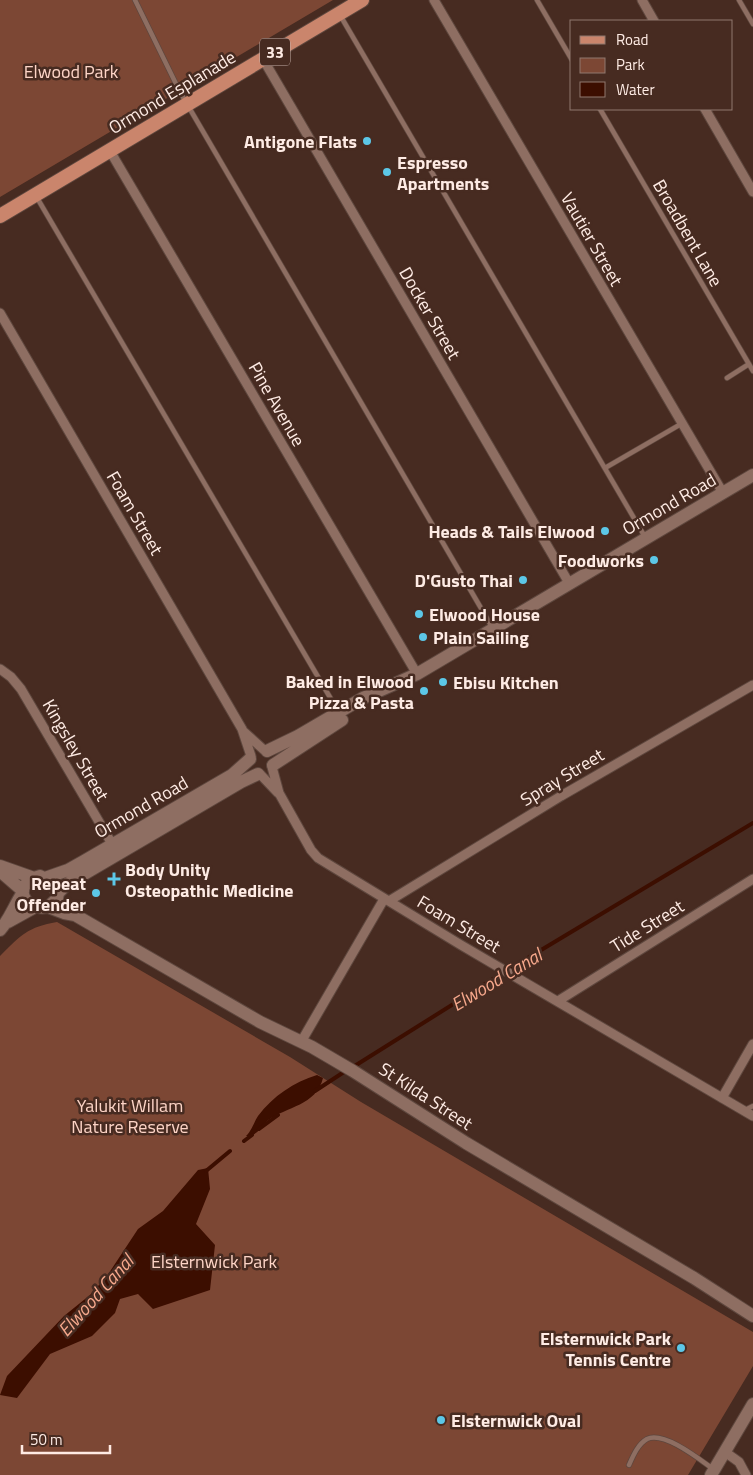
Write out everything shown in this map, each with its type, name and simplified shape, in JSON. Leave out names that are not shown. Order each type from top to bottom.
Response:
[{"type":"main road","name":"Ormond Esplanade","points":[[0,216],[362,0]]},
{"type":"street","name":"Vautier Street","points":[[434,0],[723,493]]},
{"type":"street","points":[[642,0],[653,20]]},
{"type":"street","name":"Docker Street","points":[[263,59],[569,583]]},
{"type":"street","points":[[706,110],[753,192]]},
{"type":"street","name":"Pine Avenue","points":[[110,151],[417,674]]},
{"type":"street","name":"Foam Street","points":[[0,313],[242,729],[250,758]]},
{"type":"street","name":"Ormond Road","points":[[265,751],[378,699],[396,684],[417,674],[753,475]]},
{"type":"street","name":"Kingsley Street","points":[[0,669],[22,689],[115,849]]},
{"type":"street","name":"Spray Street","points":[[301,1042],[386,900],[753,684]]},
{"type":"street","name":"Ormond Road","points":[[273,766],[341,716]]},
{"type":"street","name":"Foam Street","points":[[242,729],[265,751]]},
{"type":"street","points":[[256,751],[265,751],[272,757],[273,766],[267,773],[259,774],[250,766],[250,758],[256,751]]},
{"type":"street","name":"Ormond Road","points":[[58,894],[67,884],[115,849],[232,775],[250,758]]},
{"type":"street","name":"Foam Street","points":[[273,766],[279,794]]},
{"type":"street","name":"Ormond Road","points":[[40,878],[68,870],[115,849],[259,774]]},
{"type":"street","name":"Foam Street","points":[[259,774],[279,794],[318,858],[753,1116]]},
{"type":"street","points":[[0,866],[40,878],[58,894],[53,903],[23,915],[4,926]]},
{"type":"street","points":[[0,871],[22,893],[28,903],[41,907]]},
{"type":"street","points":[[4,926],[25,886],[40,878]]},
{"type":"street","name":"Tide Street","points":[[558,1001],[753,879]]},
{"type":"street","name":"St Kilda Street","points":[[58,894],[75,914],[260,1022],[328,1056],[466,1143],[694,1278],[753,1316]]},
{"type":"street","name":"St Kilda Street","points":[[41,907],[75,914]]},
{"type":"street","points":[[722,1098],[753,1044]]},
{"type":"street","points":[[713,1472],[753,1404]]},
{"type":"street","points":[[725,1452],[739,1462],[746,1475]]},
{"type":"lane","points":[[135,0],[187,105],[493,628]]},
{"type":"lane","points":[[537,0],[570,57]]},
{"type":"lane","points":[[739,0],[753,24]]},
{"type":"lane","points":[[339,14],[646,537]]},
{"type":"lane","name":"Broadbent Lane","points":[[601,110],[753,371]]},
{"type":"lane","points":[[36,195],[341,716]]},
{"type":"lane","points":[[727,378],[749,364]]},
{"type":"lane","points":[[605,468],[681,424]]},
{"type":"lane","points":[[743,1110],[753,1106]]},
{"type":"lane","points":[[629,1465],[640,1444],[647,1439],[656,1437],[669,1441],[713,1472]]},
{"type":"green space","name":"Elwood Park","points":[[0,0],[333,0],[0,197]]},
{"type":"green space","name":"Elsternwick Park","points":[[57,922],[290,1057],[361,1102],[753,1332],[753,1366],[688,1475],[0,1475],[0,956],[32,929]]},
{"type":"water","points":[[317,1075],[323,1078],[314,1094],[307,1100],[267,1121],[253,1135],[246,1136],[258,1116],[277,1096],[292,1086]]},
{"type":"water","points":[[208,1168],[210,1189],[196,1224],[215,1245],[210,1290],[153,1309],[138,1294],[120,1299],[115,1313],[92,1336],[50,1354],[17,1398],[0,1395],[7,1376],[64,1316],[90,1295],[107,1276],[138,1229],[163,1211],[198,1170]]},
{"type":"waterway","name":"Elwood Canal","points":[[353,1067],[506,971],[753,823]]},
{"type":"waterway","name":"Elwood Canal","points":[[315,1091],[347,1070]]},
{"type":"waterway","name":"Elwood Canal","points":[[259,1129],[278,1115]]},
{"type":"waterway","name":"Elwood Canal","points":[[244,1141],[252,1135]]},
{"type":"waterway","name":"Elwood Canal","points":[[206,1171],[230,1151]]},
{"type":"place","name":"Antigone Flats","points":[[367,141]]},
{"type":"place","name":"Espresso Apartments","points":[[387,172]]},
{"type":"place","name":"Heads & Tails Elwood","points":[[605,531]]},
{"type":"place","name":"Foodworks","points":[[654,560]]},
{"type":"place","name":"D'Gusto Thai","points":[[523,580]]},
{"type":"place","name":"Elwood House","points":[[419,614]]},
{"type":"place","name":"Plain Sailing","points":[[423,637]]},
{"type":"place","name":"Ebisu Kitchen","points":[[443,682]]},
{"type":"place","name":"Baked in Elwood Pizza & Pasta","points":[[424,691]]},
{"type":"place","name":"Body Unity Osteopathic Medicine","points":[[114,879]]},
{"type":"place","name":"Repeat Offender","points":[[96,893]]},
{"type":"place","name":"Elsternwick Park Tennis Centre","points":[[681,1348]]},
{"type":"place","name":"Elsternwick Oval","points":[[441,1420]]},
{"type":"park label","name":"Yalukit Willam Nature Reserve","points":[[130,1115]]}]
